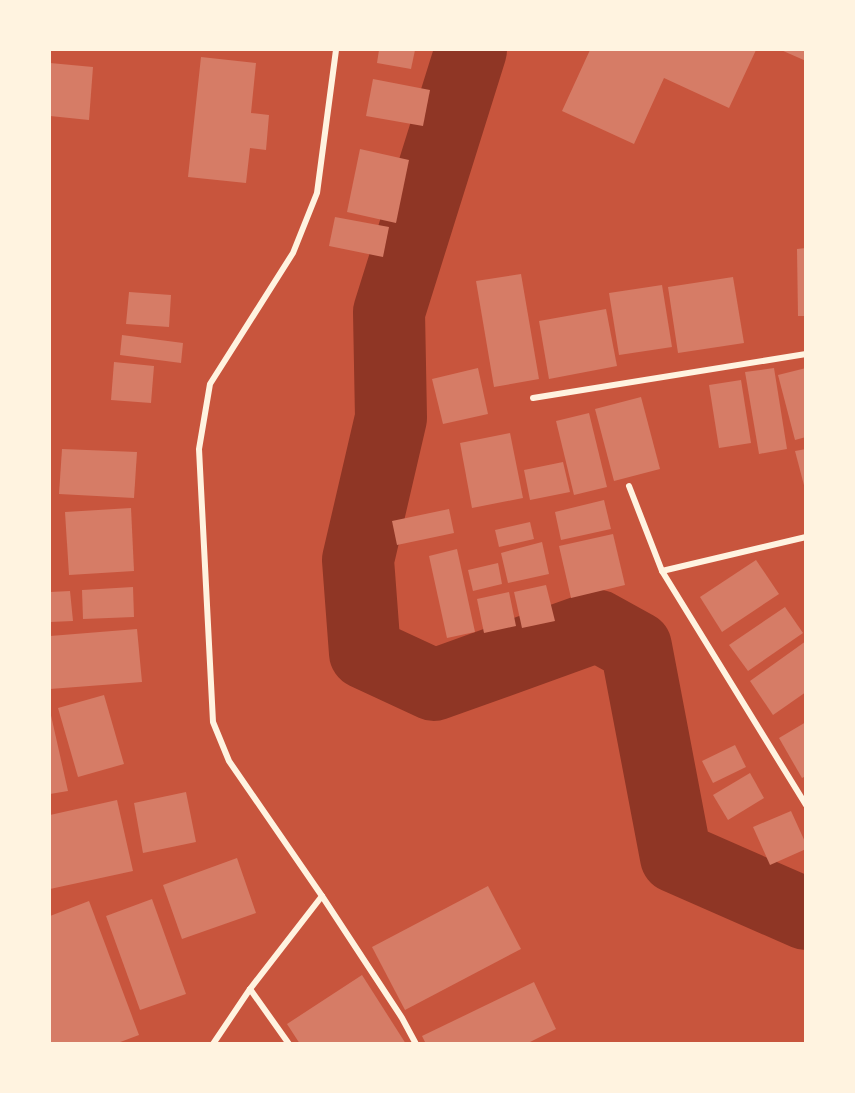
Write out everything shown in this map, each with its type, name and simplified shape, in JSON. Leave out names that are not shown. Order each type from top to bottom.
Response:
[{"type":"street","points":[[336,50],[317,193],[293,253],[210,384],[199,449],[213,722],[229,761],[322,896],[402,1018],[416,1044]]},
{"type":"street","points":[[533,398],[806,354]]},
{"type":"street","points":[[629,486],[662,571],[806,805]]},
{"type":"street","points":[[662,571],[806,537]]},
{"type":"street","points":[[213,1044],[250,989],[322,896]]},
{"type":"street","points":[[250,989],[289,1044]]},
{"type":"building","points":[[379,50],[415,50],[411,69],[377,63]]},
{"type":"building","points":[[590,50],[756,50],[729,108],[664,78],[634,144],[562,111]]},
{"type":"building","points":[[781,50],[806,50],[806,61]]},
{"type":"building","points":[[201,57],[256,63],[251,113],[269,115],[266,150],[250,148],[246,183],[188,177]]},
{"type":"building","points":[[50,63],[93,67],[89,120],[50,116]]},
{"type":"building","points":[[373,79],[430,90],[423,126],[366,116]]},
{"type":"building","points":[[360,149],[409,160],[396,223],[347,212]]},
{"type":"building","points":[[335,217],[389,227],[383,257],[329,246]]},
{"type":"building","points":[[806,248],[806,316],[798,316],[797,249]]},
{"type":"building","points":[[521,274],[539,379],[494,387],[476,281]]},
{"type":"building","points":[[733,277],[744,343],[678,353],[668,287]]},
{"type":"building","points":[[662,285],[672,347],[619,355],[609,293]]},
{"type":"building","points":[[129,292],[171,295],[169,327],[126,324]]},
{"type":"building","points":[[606,309],[617,366],[549,379],[539,321]]},
{"type":"building","points":[[122,335],[183,343],[181,363],[120,355]]},
{"type":"building","points":[[114,362],[154,366],[151,403],[111,400]]},
{"type":"building","points":[[478,368],[488,414],[443,424],[432,379]]},
{"type":"building","points":[[774,368],[787,449],[759,454],[745,372]]},
{"type":"building","points":[[806,368],[806,437],[795,440],[778,375]]},
{"type":"building","points":[[741,380],[751,443],[719,448],[709,385]]},
{"type":"building","points":[[641,397],[660,469],[614,481],[595,409]]},
{"type":"building","points":[[589,413],[607,487],[574,495],[556,421]]},
{"type":"building","points":[[510,433],[523,498],[472,508],[460,443]]},
{"type":"building","points":[[62,449],[137,452],[134,498],[59,494]]},
{"type":"building","points":[[806,449],[806,489],[805,489],[795,451]]},
{"type":"building","points":[[563,462],[570,492],[530,500],[524,470]]},
{"type":"building","points":[[604,500],[611,529],[561,540],[555,512]]},
{"type":"building","points":[[131,508],[134,571],[69,575],[65,512]]},
{"type":"building","points":[[449,509],[454,533],[397,545],[392,521]]},
{"type":"building","points":[[530,522],[534,539],[499,547],[495,530]]},
{"type":"building","points":[[613,534],[625,585],[571,598],[559,546]]},
{"type":"building","points":[[542,542],[549,574],[508,583],[501,553]]},
{"type":"building","points":[[457,549],[475,632],[447,638],[429,556]]},
{"type":"building","points":[[756,560],[779,594],[722,632],[700,597]]},
{"type":"building","points":[[498,563],[502,584],[473,591],[468,570]]},
{"type":"building","points":[[546,585],[555,621],[522,628],[514,592]]},
{"type":"building","points":[[133,587],[134,617],[83,619],[82,590]]},
{"type":"building","points":[[70,591],[73,621],[50,622],[50,592]]},
{"type":"building","points":[[509,592],[516,626],[484,633],[477,599]]},
{"type":"building","points":[[785,607],[803,633],[748,671],[729,645]]},
{"type":"building","points":[[137,629],[142,682],[50,689],[50,636]]},
{"type":"building","points":[[806,641],[806,692],[773,715],[750,681]]},
{"type":"building","points":[[104,695],[124,764],[78,777],[58,708]]},
{"type":"building","points":[[50,711],[68,791],[50,794]]},
{"type":"building","points":[[806,722],[806,776],[802,778],[779,738]]},
{"type":"building","points":[[735,745],[746,767],[713,783],[702,761]]},
{"type":"building","points":[[750,773],[764,798],[728,820],[713,795]]},
{"type":"building","points":[[186,792],[196,842],[143,853],[134,803]]},
{"type":"building","points":[[117,800],[133,871],[50,889],[50,815]]},
{"type":"building","points":[[791,811],[806,844],[806,849],[770,865],[753,827]]},
{"type":"building","points":[[237,858],[256,913],[182,939],[163,885]]},
{"type":"building","points":[[488,886],[521,949],[405,1010],[372,947]]},
{"type":"building","points":[[152,899],[186,994],[140,1010],[106,916]]},
{"type":"building","points":[[89,901],[139,1035],[115,1044],[50,1044],[50,916]]},
{"type":"building","points":[[362,975],[406,1044],[300,1044],[287,1024]]},
{"type":"building","points":[[534,982],[556,1029],[526,1044],[426,1044],[422,1036]]},
{"type":"waterway","points":[[471,50],[389,312],[391,418],[358,560],[365,653],[434,685],[598,626],[636,647],[676,857],[806,914]]}]
